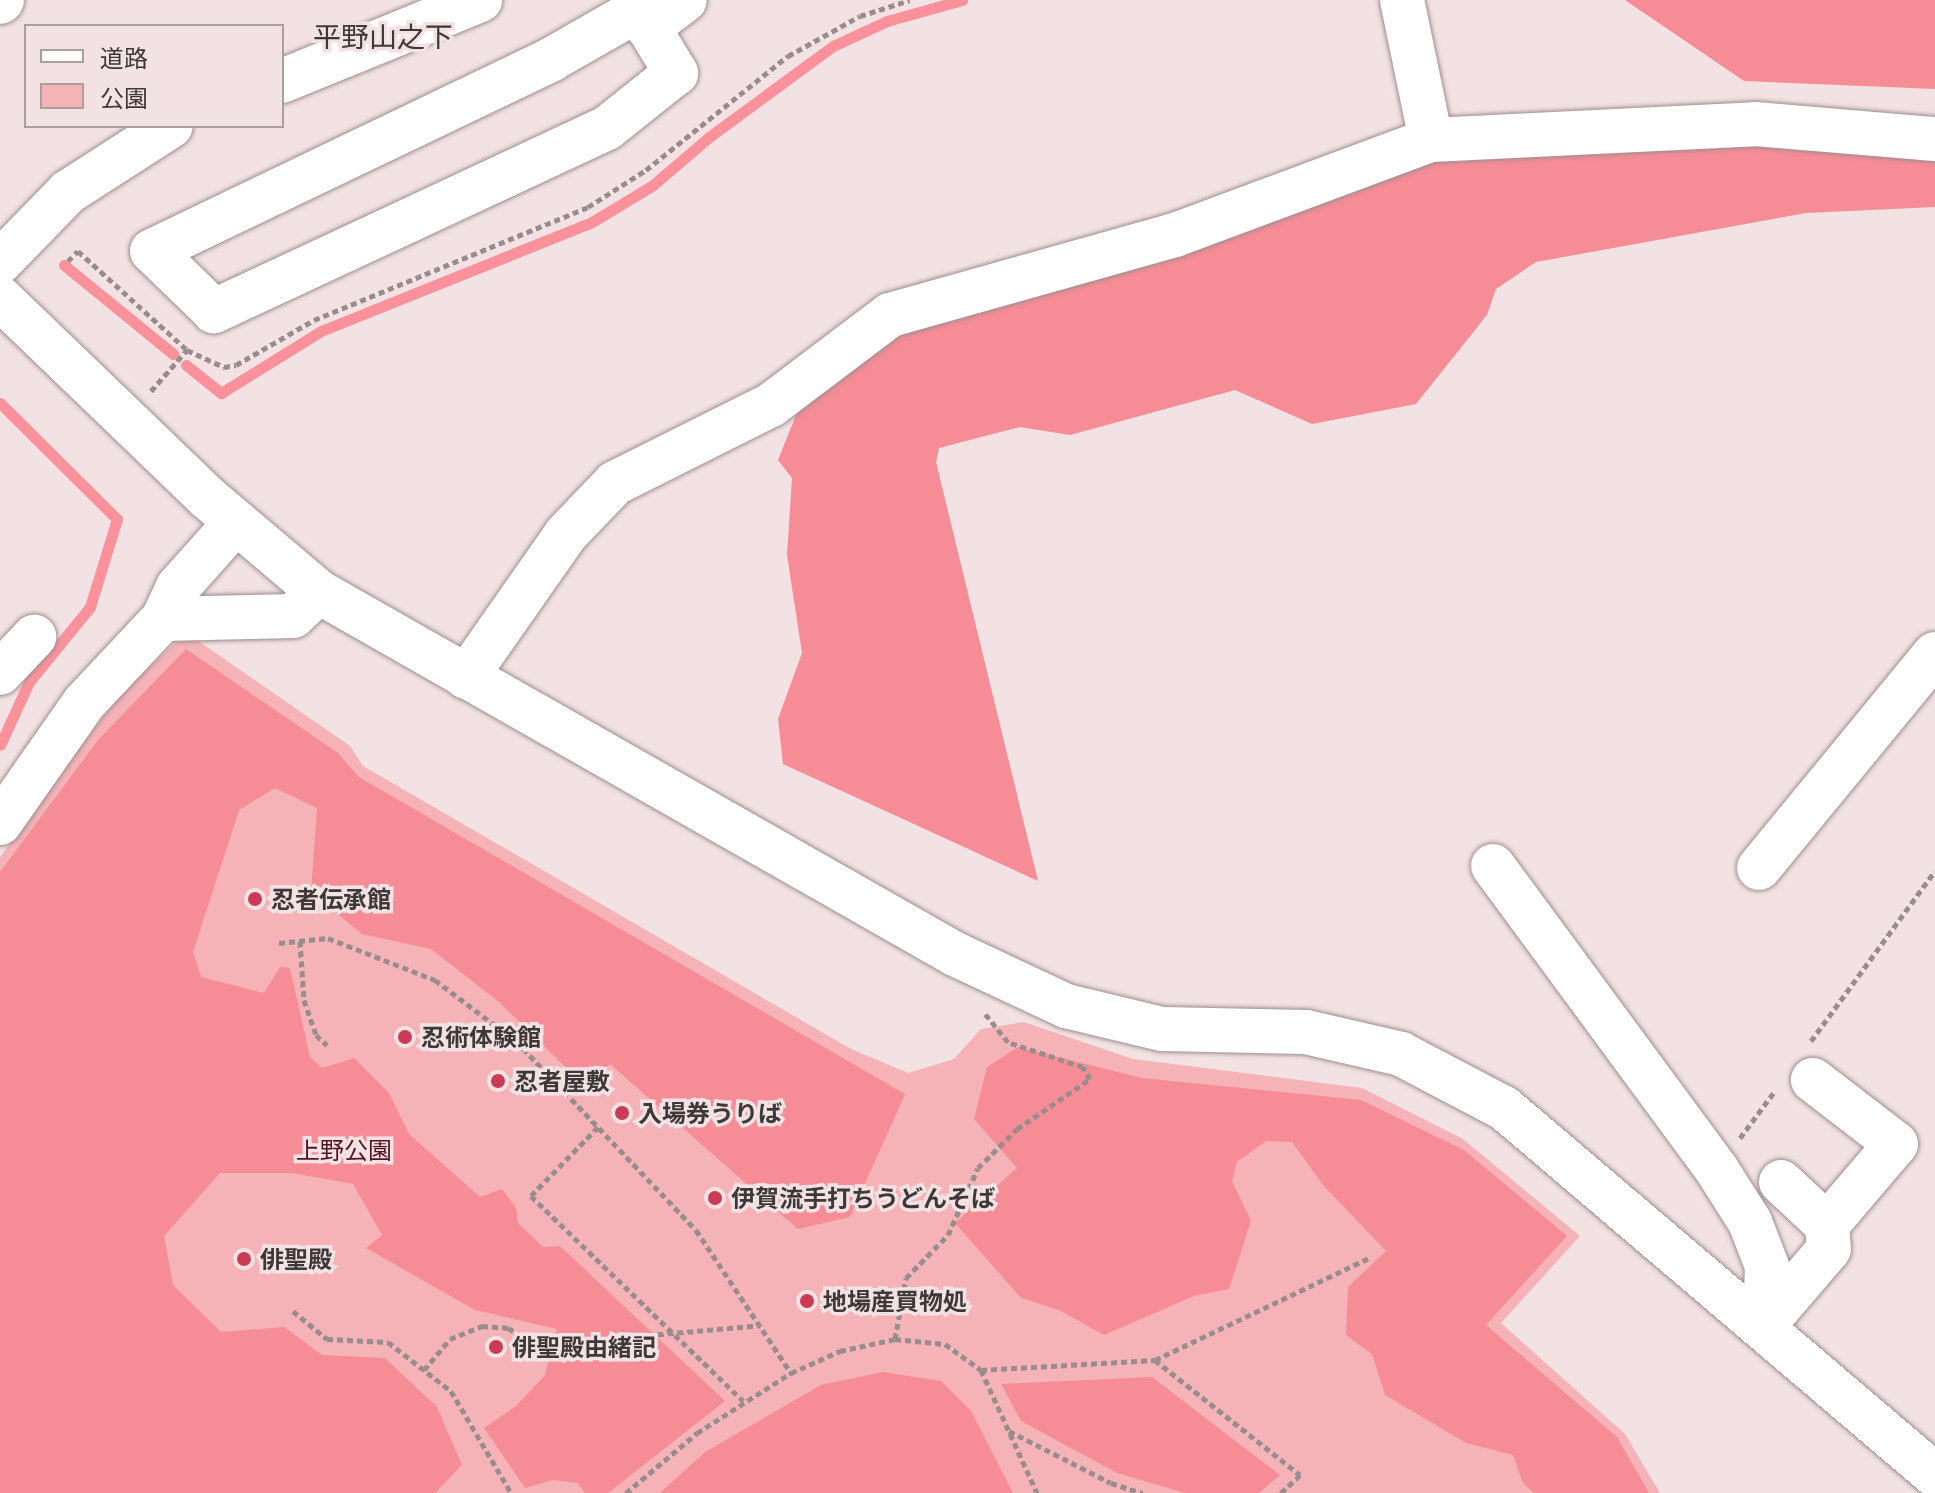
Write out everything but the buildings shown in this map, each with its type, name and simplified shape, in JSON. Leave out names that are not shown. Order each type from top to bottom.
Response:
[{"type":"street","points":[[284,80],[480,0]]},
{"type":"street","points":[[648,28],[685,0]]},
{"type":"street","points":[[1402,0],[1431,140]]},
{"type":"street","points":[[638,10],[648,28],[676,73],[607,128],[214,311],[152,251],[552,59],[638,10]]},
{"type":"street","points":[[466,677],[566,534],[615,483],[771,405],[890,315],[1175,235],[1431,140],[1755,124],[1935,139]]},
{"type":"street","points":[[0,262],[68,192],[168,128]]},
{"type":"street","points":[[0,298],[236,522],[319,592],[955,954],[1066,1006],[1162,1029],[1306,1032],[1401,1054],[1504,1108],[1757,1320],[1935,1475]]},
{"type":"street","points":[[0,823],[84,703],[163,619],[178,587],[236,522]]},
{"type":"street","points":[[163,619],[293,616],[319,592]]},
{"type":"street","points":[[0,673],[34,637]]},
{"type":"street","points":[[1759,868],[1935,654]]},
{"type":"street","points":[[1493,866],[1717,1170],[1750,1222],[1767,1266],[1766,1291],[1757,1320]]},
{"type":"street","points":[[1800,1069],[1896,1144],[1827,1225]]},
{"type":"street","points":[[1757,1320],[1829,1249],[1827,1225],[1781,1182]]},
{"type":"path","points":[[68,261],[78,251],[187,350],[148,394]]},
{"type":"path","points":[[1717,1170],[1800,1069],[1935,871]]},
{"type":"path","points":[[279,943],[328,938],[435,980],[516,1041],[696,1230],[791,1373]]},
{"type":"path","points":[[300,941],[304,1000],[316,1035],[327,1045]]},
{"type":"path","points":[[895,1339],[906,1278],[948,1235],[978,1168],[1017,1129],[1090,1079],[1083,1067],[1008,1042],[987,1017],[984,1001]]},
{"type":"path","points":[[598,1127],[531,1196],[743,1401]]},
{"type":"path","points":[[981,1370],[1155,1360],[1369,1258]]},
{"type":"path","points":[[293,1311],[327,1339],[388,1342],[451,1391],[511,1493]]},
{"type":"path","points":[[424,1370],[450,1339],[482,1326],[508,1328],[538,1345],[673,1336],[760,1325]]},
{"type":"path","points":[[626,1493],[743,1401],[791,1373],[840,1351],[895,1339],[945,1344],[981,1370],[1037,1493]]},
{"type":"path","points":[[1155,1360],[1300,1475],[1281,1493]]},
{"type":"path","points":[[1008,1431],[1111,1483],[1142,1493]]},
{"type":"green space","points":[[1625,0],[1935,0],[1935,89],[1744,81]]},
{"type":"green space","points":[[1752,137],[1935,150],[1935,207],[1806,213],[1536,262],[1496,289],[1487,315],[1416,404],[1312,424],[1235,390],[1070,435],[1020,427],[939,448],[936,462],[1038,881],[783,764],[778,719],[802,653],[787,555],[792,478],[778,460],[798,410],[896,326],[1432,151]]},
{"type":"green space","name":"上野公園","points":[[194,638],[350,746],[363,766],[851,1049],[908,1073],[954,1059],[981,1029],[1024,1022],[1133,1059],[1362,1088],[1463,1139],[1580,1236],[1501,1323],[1625,1434],[1660,1493],[0,1493],[0,857],[116,699],[176,642]]},
{"type":"green space","points":[[186,649],[338,753],[359,777],[905,1094],[850,1217],[798,1229],[610,1064],[585,1086],[499,1002],[431,949],[362,934],[311,892],[317,808],[275,788],[239,810],[193,952],[201,977],[264,993],[280,967],[290,968],[310,1057],[322,1068],[354,1058],[389,1093],[409,1134],[480,1197],[502,1189],[516,1208],[518,1223],[543,1247],[560,1246],[725,1401],[608,1493],[585,1493],[578,1483],[553,1480],[525,1488],[484,1428],[516,1406],[545,1375],[557,1329],[475,1310],[366,1248],[382,1235],[353,1184],[292,1173],[220,1173],[164,1236],[173,1285],[221,1332],[284,1327],[322,1355],[385,1358],[437,1407],[462,1465],[435,1493],[0,1493],[0,872],[98,740]]},
{"type":"green space","points":[[1018,1047],[1142,1078],[1361,1100],[1464,1150],[1567,1236],[1486,1325],[1617,1437],[1649,1493],[1534,1493],[1523,1483],[1513,1455],[1466,1443],[1385,1395],[1372,1354],[1346,1335],[1348,1287],[1386,1251],[1323,1185],[1292,1142],[1266,1141],[1237,1162],[1232,1181],[1251,1221],[1229,1289],[1194,1296],[1104,1335],[1059,1310],[1021,1298],[955,1223],[1017,1168],[974,1119],[987,1067]]},
{"type":"green space","points":[[883,1372],[941,1381],[971,1411],[1013,1493],[660,1493],[705,1452],[821,1385]]},
{"type":"green space","points":[[1152,1377],[1280,1475],[1259,1493],[1185,1493],[1117,1473],[1021,1421],[1001,1384]]},
{"type":"waterway","points":[[186,365],[221,393],[321,331],[592,222],[653,185],[709,137],[833,46],[887,21],[962,0]]},
{"type":"waterway","points":[[64,265],[173,354]]},
{"type":"waterway","points":[[0,403],[117,519],[90,607],[29,682],[0,745]]},
{"type":"place","name":"忍者伝承館","points":[[255,899]]},
{"type":"place","name":"忍術体験館","points":[[405,1037]]},
{"type":"place","name":"忍者屋敷","points":[[498,1081]]},
{"type":"place","name":"入場券うりば","points":[[622,1113]]},
{"type":"place","name":"伊賀流手打ちうどんそば","points":[[715,1198]]},
{"type":"place","name":"俳聖殿","points":[[244,1259]]},
{"type":"place","name":"地場産買物処","points":[[807,1301]]},
{"type":"place","name":"俳聖殿由緒記","points":[[496,1347]]},
{"type":"district","name":"平野山之下","points":[[383,37]]}]
